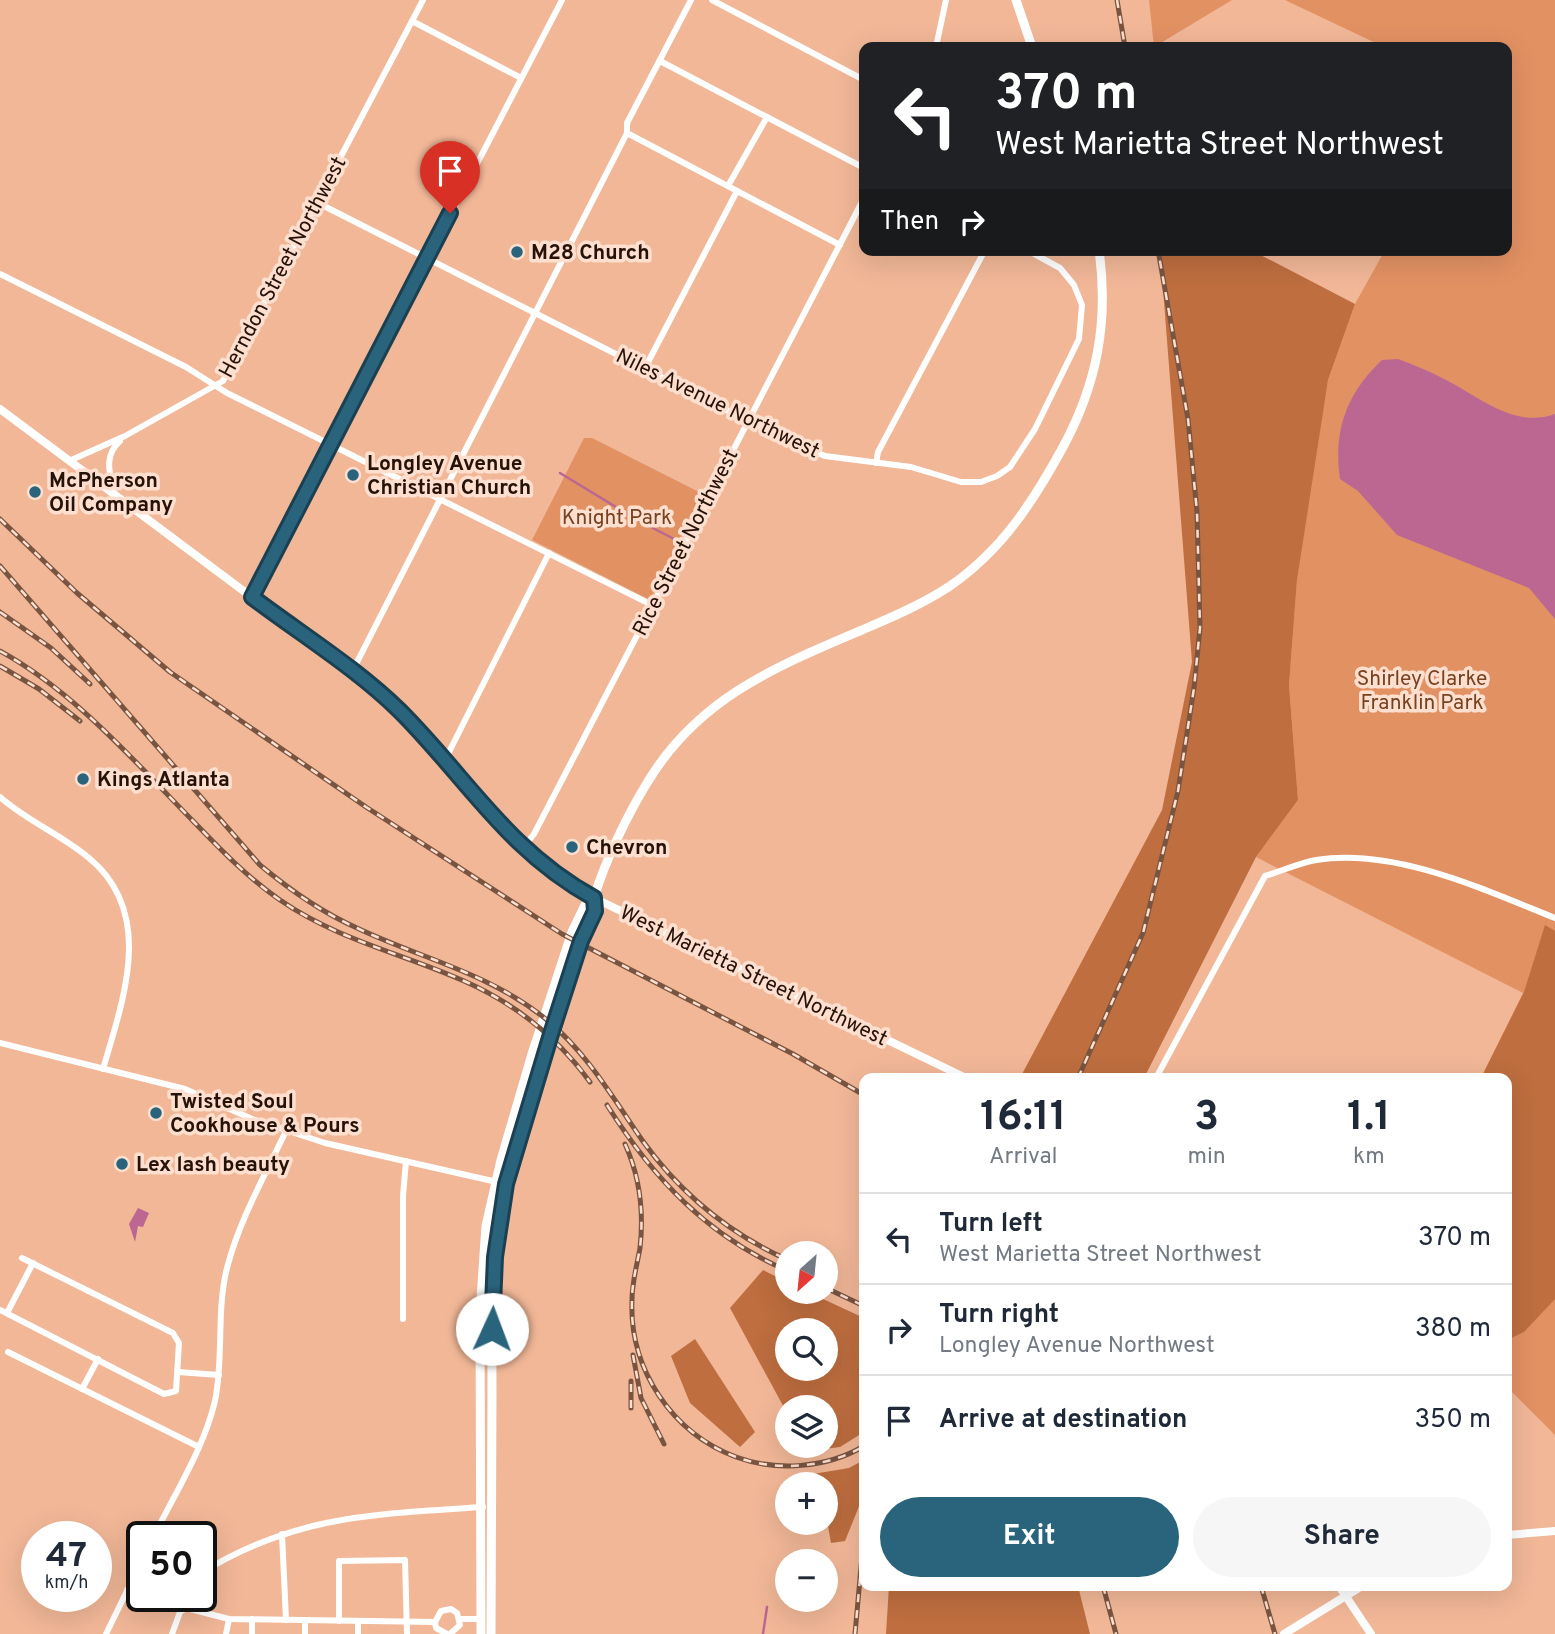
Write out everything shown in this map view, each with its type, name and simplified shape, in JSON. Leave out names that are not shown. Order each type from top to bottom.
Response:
[{"type":"main road","points":[[1017,0],[1030,42]]},
{"type":"main road","points":[[491,1634],[493,1301],[501,1183],[532,1054],[580,916],[594,898],[648,782],[694,724],[720,701],[760,675],[905,612],[947,588],[988,554],[1017,523],[1035,498],[1074,426],[1092,382],[1103,323],[1104,283],[1100,256]]},
{"type":"main road","points":[[481,1634],[480,1313],[486,1226],[595,911],[594,898]]},
{"type":"street","name":"Herndon Street Northwest","points":[[69,461],[125,436],[217,386],[232,367],[423,0]]},
{"type":"street","points":[[252,597],[562,0]]},
{"type":"street","points":[[352,672],[537,313],[627,133],[627,123],[691,0]]},
{"type":"street","points":[[712,0],[859,77]]},
{"type":"street","points":[[937,42],[946,0]]},
{"type":"street","points":[[412,21],[521,78]]},
{"type":"street","points":[[660,61],[859,165]]},
{"type":"street","points":[[728,186],[767,117]]},
{"type":"street","points":[[627,133],[840,245]]},
{"type":"street","points":[[645,368],[737,191]]},
{"type":"street","name":"Niles Avenue Northwest","points":[[318,203],[748,421],[825,456],[911,467],[961,482],[981,482],[997,476],[1017,457],[1035,429],[1074,350],[1083,322],[1082,305],[1074,285],[1060,268],[1038,256]]},
{"type":"street","name":"Rice Street Northwest","points":[[523,848],[534,834],[859,208]]},
{"type":"street","points":[[876,463],[878,452],[982,256]]},
{"type":"street","points":[[0,274],[330,444],[652,605]]},
{"type":"street","name":"West Marietta Street Northwest","points":[[0,409],[399,710],[488,814],[523,848],[594,898],[956,1073]]},
{"type":"street","points":[[114,494],[108,467],[109,456],[114,446],[125,436]]},
{"type":"street","points":[[442,760],[449,752],[549,553]]},
{"type":"street","points":[[0,797],[91,859],[120,898],[130,931],[130,961],[103,1069]]},
{"type":"street","points":[[1159,1073],[1265,876],[1317,860],[1380,860],[1469,884],[1555,918]]},
{"type":"street","points":[[0,1043],[185,1089],[286,1131],[501,1183]]},
{"type":"street","points":[[162,1521],[199,1447],[215,1401],[219,1375],[220,1312],[227,1268],[239,1234],[286,1131]]},
{"type":"street","points":[[403,1319],[403,1196],[406,1161]]},
{"type":"street","points":[[22,1258],[33,1263],[173,1334],[179,1343],[176,1391],[164,1394],[3,1311],[33,1263]]},
{"type":"street","points":[[8,1352],[199,1447]]},
{"type":"street","points":[[82,1389],[98,1359]]},
{"type":"street","points":[[178,1372],[219,1375]]},
{"type":"street","points":[[217,1563],[232,1554],[282,1534],[344,1518],[492,1506]]},
{"type":"street","points":[[1512,1535],[1555,1531]]},
{"type":"street","points":[[282,1534],[286,1620]]},
{"type":"street","points":[[339,1621],[339,1561],[405,1560],[407,1634]]},
{"type":"street","points":[[1343,1591],[1371,1634]]},
{"type":"street","points":[[1284,1634],[1353,1591]]},
{"type":"street","points":[[106,1634],[126,1592]]},
{"type":"street","points":[[172,1634],[180,1612],[186,1608],[229,1619],[435,1622]]},
{"type":"street","points":[[445,1609],[457,1613],[460,1619],[457,1631],[449,1634],[436,1628],[436,1615],[445,1609]]},
{"type":"street","points":[[226,1634],[229,1619]]},
{"type":"street","points":[[252,1619],[252,1634]]},
{"type":"street","points":[[460,1619],[481,1619]]},
{"type":"street","points":[[304,1620],[304,1634]]},
{"type":"street","points":[[358,1621],[358,1634]]},
{"type":"green space","points":[[1149,0],[1232,0],[1162,42],[1153,42]]},
{"type":"green space","name":"Shirley Clarke Franklin Park","points":[[1285,0],[1555,0],[1555,1435],[1512,1392],[1512,1073],[1483,1073],[1523,993],[1256,857],[1298,800],[1289,685],[1297,580],[1328,380],[1355,304],[1382,256],[1512,256],[1512,42],[1373,42]]},
{"type":"green space","name":"Knight Park","points":[[584,438],[592,438],[703,494],[650,600],[532,540]]},
{"type":"shaded area","points":[[1160,256],[1263,256],[1355,304],[1328,380],[1297,580],[1289,685],[1298,800],[1256,857],[1147,1073],[1023,1073],[1162,810],[1192,662]]},
{"type":"shaded area","points":[[1398,359],[1438,376],[1483,402],[1511,414],[1540,418],[1555,414],[1555,619],[1529,588],[1397,535],[1358,491],[1340,479],[1338,461],[1341,429],[1351,399],[1382,360]]},
{"type":"shaded area","points":[[1545,925],[1555,931],[1555,1299],[1524,1332],[1512,1338],[1512,1073],[1484,1073],[1524,992]]},
{"type":"shaded area","points":[[138,1208],[149,1213],[143,1227],[138,1226],[135,1242],[129,1224]]},
{"type":"shaded area","points":[[763,1270],[775,1276],[775,1304],[834,1304],[859,1316],[859,1435],[840,1447],[838,1395],[777,1395],[730,1308]]},
{"type":"shaded area","points":[[695,1339],[755,1432],[740,1447],[690,1403],[671,1356]]},
{"type":"shaded area","points":[[859,1463],[859,1506],[845,1541],[831,1543],[830,1535],[838,1535],[838,1472],[825,1472],[849,1468]]},
{"type":"shaded area","points":[[889,1591],[1079,1591],[1090,1634],[886,1634]]},
{"type":"waterway","points":[[560,473],[639,521],[684,544]]},
{"type":"waterway","points":[[763,1634],[767,1607]]},
{"type":"railway","points":[[1117,0],[1124,42]]},
{"type":"railway","points":[[1080,1073],[1143,933],[1178,791],[1200,628],[1197,512],[1188,419],[1159,256]]},
{"type":"railway","points":[[0,519],[77,593],[170,672],[366,807],[562,934],[793,1054],[859,1092]]},
{"type":"railway","points":[[0,566],[260,865],[318,908],[381,939],[479,978],[547,1020],[587,1061],[642,1140],[672,1177],[725,1224],[775,1254]]},
{"type":"railway","points":[[0,612],[51,648],[90,684]]},
{"type":"railway","points":[[0,651],[28,668],[79,707],[225,853],[280,900],[324,926],[464,981],[500,1000],[534,1023],[564,1051],[590,1082]]},
{"type":"railway","points":[[0,666],[39,689],[80,721]]},
{"type":"railway","points":[[607,1105],[643,1157],[684,1202],[732,1241],[775,1265]]},
{"type":"railway","points":[[625,1144],[634,1169],[641,1208],[640,1248],[632,1293],[633,1326],[647,1374],[674,1415],[692,1432],[713,1446],[736,1457],[768,1465],[818,1463],[859,1448]]},
{"type":"railway","points":[[838,1294],[859,1304]]},
{"type":"railway","points":[[633,1355],[641,1398],[664,1444]]},
{"type":"railway","points":[[631,1381],[631,1408]]},
{"type":"railway","points":[[855,1634],[859,1590]]},
{"type":"railway","points":[[1104,1591],[1116,1634]]},
{"type":"railway","points":[[1262,1591],[1275,1634]]},
{"type":"place","name":"M28 Church","points":[[517,252]]},
{"type":"place","name":"Longley Avenue Christian Church","points":[[353,475]]},
{"type":"place","name":"McPherson Oil Company","points":[[35,492]]},
{"type":"place","name":"Kings Atlanta","points":[[83,779]]},
{"type":"place","name":"Chevron","points":[[572,847]]},
{"type":"place","name":"Twisted Soul Cookhouse & Pours","points":[[156,1113]]},
{"type":"place","name":"Lex lash beauty","points":[[122,1164]]},
{"type":"route","points":[[450,213],[252,597],[379,692],[415,727],[488,814],[523,848],[580,891],[594,898],[595,911],[581,941],[506,1184],[495,1257],[492,1329]]}]
